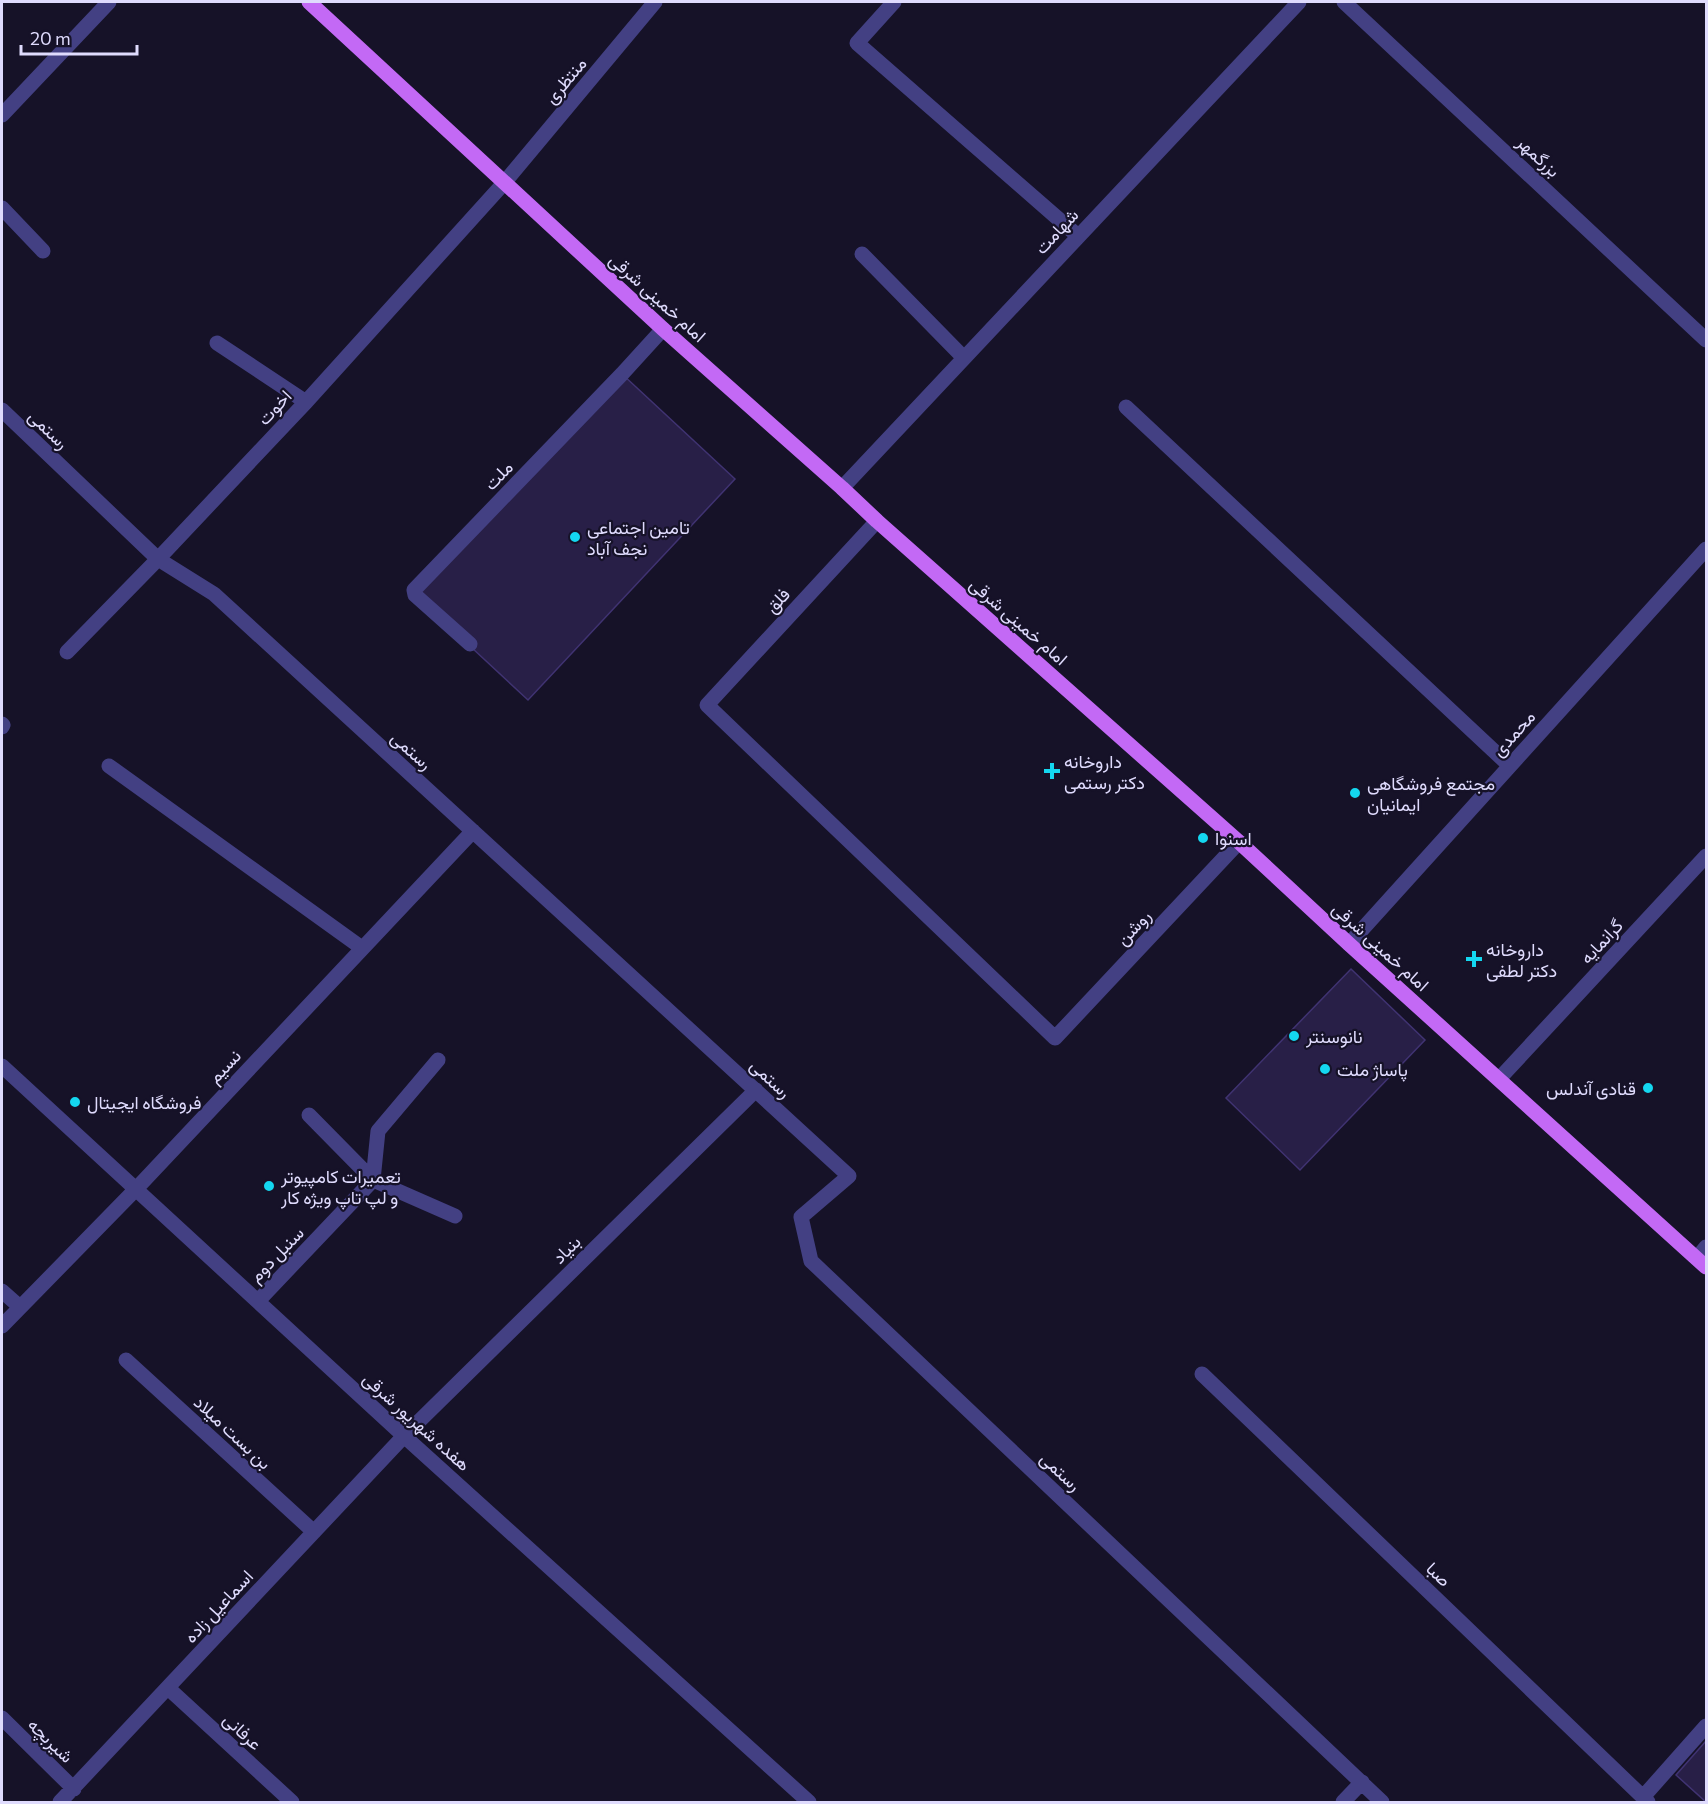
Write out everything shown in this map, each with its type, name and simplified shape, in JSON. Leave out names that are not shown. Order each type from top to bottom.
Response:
[{"type":"main road","name":"امام خمینی شرقی","points":[[309,2],[663,329],[1239,842],[1499,1079],[1703,1257]]},
{"type":"street","points":[[2,115],[109,2]]},
{"type":"street","name":"منتظری","points":[[504,183],[655,2]]},
{"type":"street","points":[[894,2],[857,43],[1078,236]]},
{"type":"street","name":"شهامت","points":[[842,488],[1299,2]]},
{"type":"street","name":"بزرگمهر","points":[[1344,2],[1707,340]]},
{"type":"street","name":"اخوت","points":[[67,652],[306,402],[504,183]]},
{"type":"street","points":[[2,208],[43,251]]},
{"type":"street","points":[[862,254],[964,358]]},
{"type":"street","name":"ملت","points":[[470,644],[415,595],[414,590],[663,329]]},
{"type":"street","points":[[218,344],[306,402]]},
{"type":"street","points":[[1126,407],[1510,766]]},
{"type":"street","name":"رستمی","points":[[3,415],[158,559],[214,594],[849,1176],[801,1217],[811,1261],[1382,1803]]},
{"type":"street","name":"فلق","points":[[877,521],[707,705],[1055,1038]]},
{"type":"street","name":"محمدی","points":[[1349,944],[1707,549]]},
{"type":"street","points":[[109,766],[362,948]]},
{"type":"street","name":"نسیم","points":[[2,1326],[136,1189],[473,831]]},
{"type":"street","name":"روشن","points":[[1055,1038],[1239,842]]},
{"type":"street","name":"گرانمایه","points":[[1499,1079],[1707,856]]},
{"type":"street","points":[[373,1180],[378,1131],[438,1060]]},
{"type":"street","name":"هفده شهریور شرقی","points":[[2,1066],[404,1436],[809,1803]]},
{"type":"street","name":"بنیاد","points":[[404,1436],[756,1090]]},
{"type":"street","points":[[309,1115],[373,1180],[455,1216]]},
{"type":"street","name":"سنبل دوم","points":[[258,1301],[373,1180]]},
{"type":"street","points":[[2,1291],[20,1307]]},
{"type":"street","name":"بن بست میلاد","points":[[126,1360],[314,1532]]},
{"type":"street","name":"صبا","points":[[1203,1374],[1646,1800]]},
{"type":"street","name":"اسماعیل زاده","points":[[60,1803],[404,1436]]},
{"type":"street","name":"عرفانی","points":[[168,1688],[292,1803]]},
{"type":"street","name":"شیربچه","points":[[2,1718],[74,1789]]},
{"type":"street","points":[[1646,1800],[1707,1726]]},
{"type":"street","points":[[1343,1803],[1362,1782]]},
{"type":"building","name":"تامین اجتماعی نجف آباد","points":[[622,374],[735,479],[528,700],[415,595]]},
{"type":"building","name":"پاساژ ملت","points":[[1351,969],[1425,1040],[1300,1170],[1226,1098]]},
{"type":"building","points":[[1706,1741],[1706,1802],[1676,1775]]},
{"type":"place","name":"تامین اجتماعی نجف آباد","points":[[575,537]]},
{"type":"place","name":"داروخانه دکتر رستمی","points":[[1052,771]]},
{"type":"place","name":"مجتمع فروشگاهی ایمانیان","points":[[1355,793]]},
{"type":"place","name":"اسنوا","points":[[1203,838]]},
{"type":"place","name":"داروخانه دکتر لطفی","points":[[1474,959]]},
{"type":"place","name":"نانوسنتر","points":[[1294,1036]]},
{"type":"place","name":"پاساژ ملت","points":[[1325,1069]]},
{"type":"place","name":"قنادی آندلس","points":[[1648,1088]]},
{"type":"place","name":"فروشگاه ایجیتال","points":[[75,1102]]},
{"type":"place","name":"تعمیرات کامپیوتر و لپ تاپ ویژه کار","points":[[269,1186]]}]
